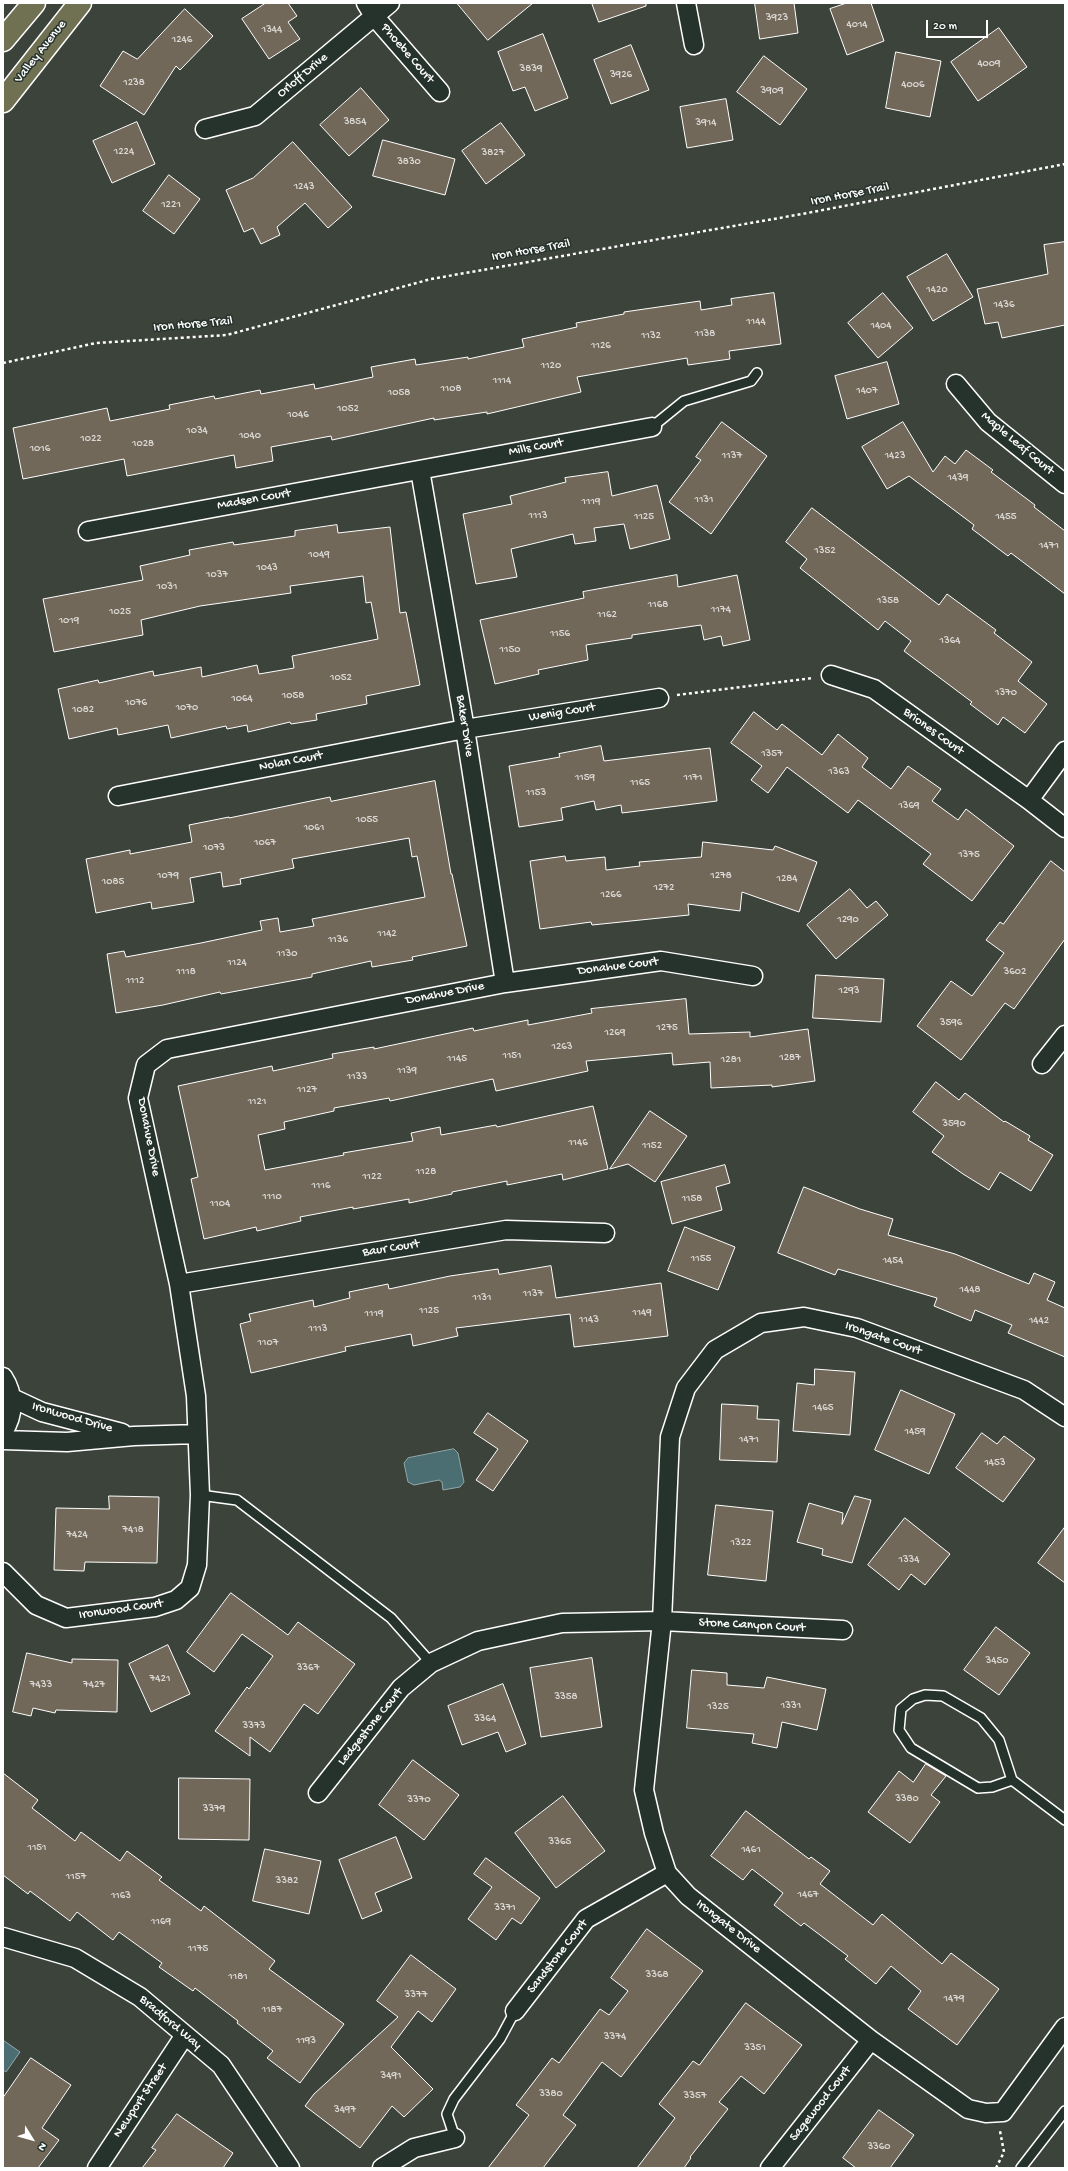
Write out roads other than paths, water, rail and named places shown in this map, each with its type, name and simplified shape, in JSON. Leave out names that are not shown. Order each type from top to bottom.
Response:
[{"type":"main road","points":[[8,30],[34,3]]},
{"type":"main road","name":"Valley Avenue","points":[[3,101],[80,3]]},
{"type":"street","name":"Orloff Drive","points":[[204,129],[254,116],[370,9],[390,3]]},
{"type":"street","points":[[686,3],[694,46]]},
{"type":"street","name":"Phoebe Court","points":[[370,9],[440,92]]},
{"type":"street","name":"Maple Leaf Court","points":[[956,384],[988,422],[1065,484]]},
{"type":"street","name":"Mills Court","points":[[420,470],[652,427]]},
{"type":"street","name":"Madsen Court","points":[[88,531],[420,470]]},
{"type":"street","name":"Baker Drive","points":[[420,470],[465,728],[505,983]]},
{"type":"street","name":"Briones Court","points":[[831,675],[874,689],[1029,800],[1065,828]]},
{"type":"street","name":"Wenig Court","points":[[465,728],[659,698]]},
{"type":"street","name":"Nolan Court","points":[[118,796],[465,728]]},
{"type":"street","points":[[1029,800],[1065,751]]},
{"type":"street","name":"Donahue Court","points":[[505,983],[661,961],[753,976]]},
{"type":"street","name":"Donahue Drive","points":[[197,1434],[196,1396],[179,1284],[138,1098],[146,1065],[167,1049],[505,983]]},
{"type":"street","points":[[1042,1064],[1065,1035]]},
{"type":"street","name":"Baur Court","points":[[179,1284],[506,1230],[605,1234]]},
{"type":"street","name":"Irongate Court","points":[[662,1621],[670,1437],[686,1388],[714,1350],[761,1323],[804,1317],[856,1328],[1024,1390],[1065,1418]]},
{"type":"street","points":[[3,1377],[12,1398],[10,1419],[3,1432]]},
{"type":"street","name":"Ironwood Drive","points":[[12,1398],[42,1412],[134,1436]]},
{"type":"street","name":"Ironwood Drive","points":[[3,1440],[68,1442],[134,1436],[197,1434]]},
{"type":"street","name":"Ironwood Court","points":[[3,1572],[36,1605],[66,1618],[155,1608],[176,1600],[190,1588],[197,1565],[200,1495],[197,1434]]},
{"type":"street","name":"Stone Canyon Court","points":[[662,1621],[843,1630]]},
{"type":"street","name":"Ledgestone Court","points":[[318,1793],[401,1688],[431,1663],[478,1641],[562,1623],[662,1621]]},
{"type":"street","name":"Irongate Drive","points":[[662,1621],[644,1790],[654,1833],[667,1873],[688,1896],[871,2040],[968,2109],[986,2113],[1000,2112],[1065,2027]]},
{"type":"street","name":"Sandstone Court","points":[[516,2011],[586,1919],[667,1873]]},
{"type":"street","name":"Bradford Way","points":[[3,1937],[75,1958],[140,1997],[221,2065],[290,2168]]},
{"type":"street","name":"Newport Street","points":[[97,2168],[185,2035]]},
{"type":"street","name":"Sagewood Court","points":[[770,2168],[871,2040]]},
{"type":"street","points":[[382,2168],[414,2148],[455,2138]]},
{"type":"lane","points":[[652,427],[684,401],[751,381],[757,373]]},
{"type":"lane","points":[[200,1495],[237,1500],[391,1618],[431,1663]]},
{"type":"lane","points":[[1012,1780],[992,1787],[978,1788],[911,1748],[899,1730],[901,1709],[913,1699],[925,1695],[943,1696],[981,1718],[999,1740],[1012,1780],[1065,1820]]},
{"type":"lane","points":[[455,2138],[447,2114],[454,2099],[500,2039],[516,2011]]},
{"type":"lane","points":[[1021,2168],[1065,2111]]},
{"type":"water","points":[[454,1449],[458,1453],[464,1482],[460,1487],[443,1490],[442,1482],[439,1480],[414,1485],[408,1482],[404,1463],[408,1458]]},
{"type":"water","points":[[3,2040],[20,2052],[6,2072],[3,2070]]}]
